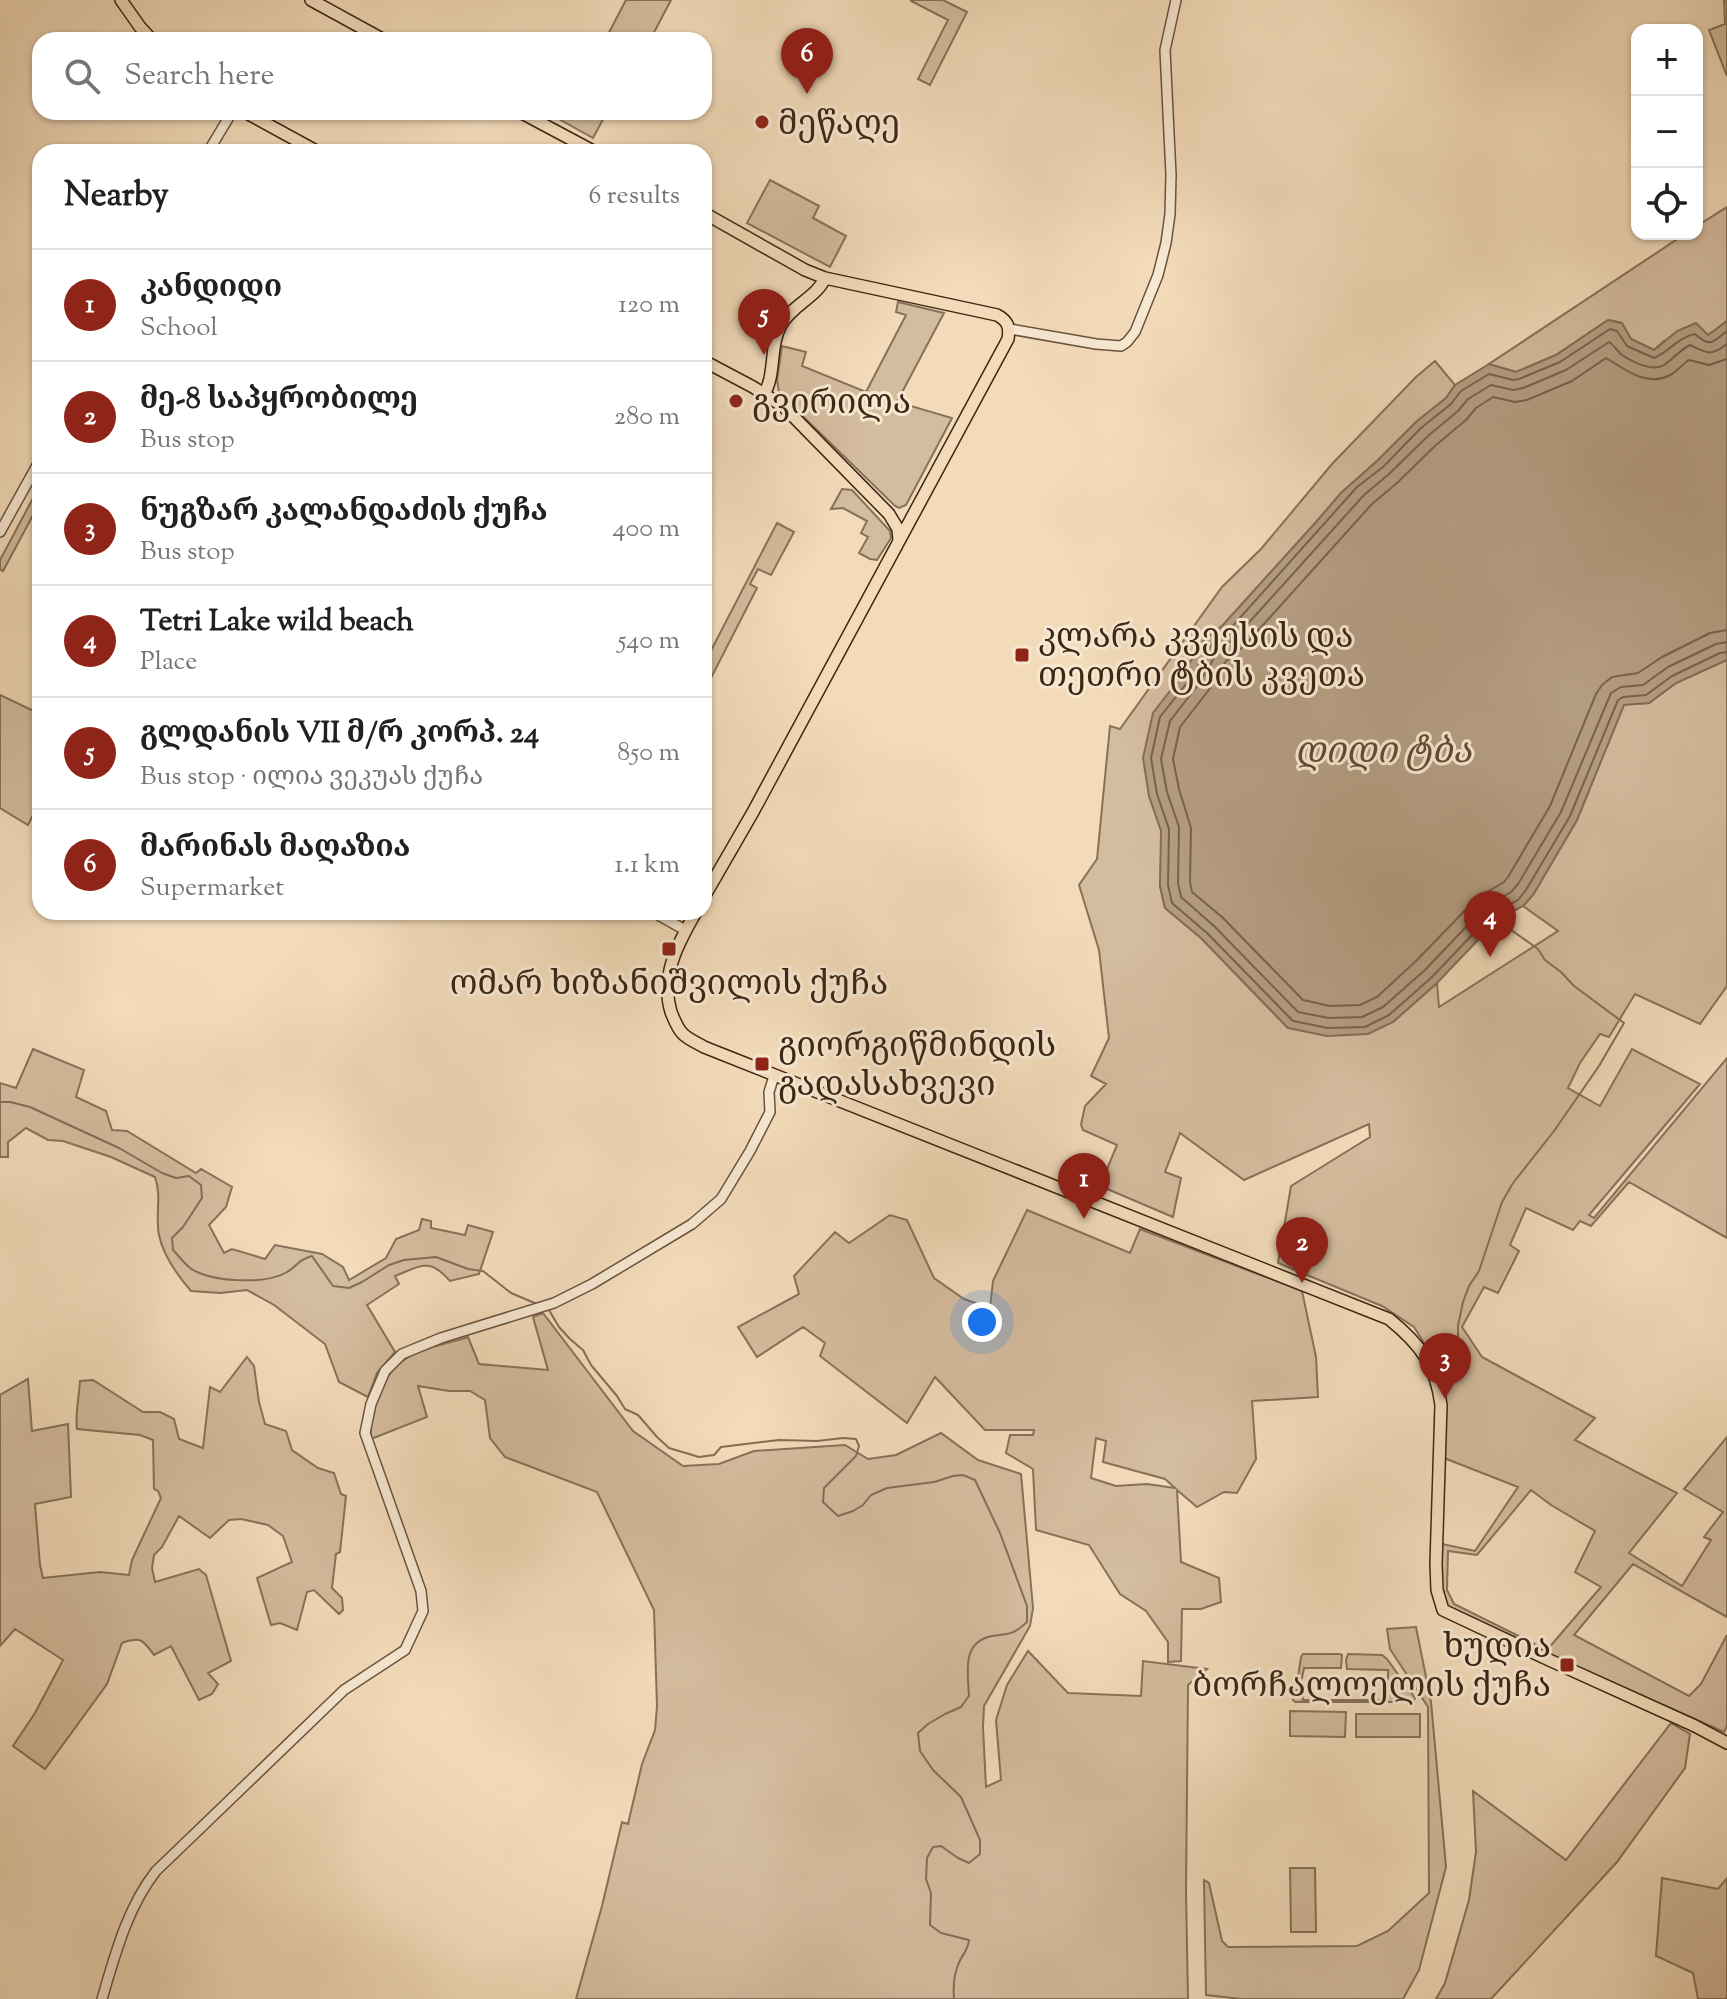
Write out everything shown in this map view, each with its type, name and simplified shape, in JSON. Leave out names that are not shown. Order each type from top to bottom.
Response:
[{"type":"main road","points":[[121,0],[145,32]]},
{"type":"main road","points":[[311,0],[369,32]]},
{"type":"main road","points":[[260,120],[303,144]]},
{"type":"main road","points":[[535,120],[580,144]]},
{"type":"main road","points":[[712,218],[825,278],[997,315],[1005,319],[1010,329],[1008,339],[712,883]]},
{"type":"main road","points":[[764,394],[769,385],[772,353],[781,325],[797,305],[820,287],[825,278]]},
{"type":"main road","points":[[712,365],[784,407],[889,514],[896,525],[899,541]]},
{"type":"main road","points":[[889,514],[905,516],[917,508]]},
{"type":"main road","points":[[691,920],[668,969],[669,1003],[674,1021],[683,1034],[704,1047],[1389,1319],[1411,1337],[1427,1359],[1438,1382],[1441,1405],[1436,1564],[1437,1590],[1443,1610],[1727,1743]]},
{"type":"street","points":[[1010,329],[1121,346],[1135,332],[1158,275],[1170,214],[1165,50],[1176,0]]},
{"type":"street","points":[[213,144],[227,120]]},
{"type":"street","points":[[0,532],[32,474]]},
{"type":"street","points":[[667,920],[685,930]]},
{"type":"street","points":[[102,1999],[125,1927],[144,1887],[156,1871],[344,1690],[405,1650],[423,1611],[421,1591],[365,1433],[371,1404],[385,1371],[402,1354],[441,1338],[554,1303],[692,1224],[721,1199],[766,1123],[774,1076]]},
{"type":"shaded area","points":[[626,0],[671,0],[654,32],[609,32]]},
{"type":"shaded area","points":[[912,0],[943,0],[967,12],[930,85],[918,79],[948,20]]},
{"type":"shaded area","points":[[1724,0],[1727,0],[1727,76],[1709,30],[1725,24]]},
{"type":"shaded area","points":[[561,120],[603,120],[593,138]]},
{"type":"shaded area","points":[[770,180],[819,206],[813,218],[846,236],[830,267],[747,223]]},
{"type":"shaded area","points":[[1727,207],[1727,321],[1708,336],[1664,341],[1654,350],[1631,339],[1621,323],[1608,320],[1556,355],[1516,372],[1489,364],[1676,240],[1703,240],[1703,222]]},
{"type":"shaded area","points":[[898,302],[944,313],[897,402],[952,418],[906,505],[899,508],[779,393],[777,380],[782,346],[806,352],[802,366],[866,392],[906,315],[896,312]]},
{"type":"shaded area","points":[[1435,361],[1455,385],[1446,398],[1341,493],[1223,625],[1203,641],[1183,674],[1149,796],[1162,831],[1160,886],[1165,908],[1201,938],[1288,1028],[1393,1022],[1437,983],[1439,1007],[1558,931],[1523,906],[1533,895],[1577,820],[1624,704],[1649,703],[1676,683],[1727,660],[1727,986],[1700,1024],[1635,994],[1609,1037],[1600,1034],[1580,1063],[1568,1088],[1600,1106],[1632,1049],[1700,1084],[1589,1215],[1594,1218],[1727,1058],[1727,1238],[1629,1182],[1591,1226],[1580,1221],[1573,1230],[1526,1208],[1510,1245],[1519,1251],[1498,1293],[1484,1287],[1462,1327],[1482,1357],[1595,1418],[1575,1440],[1677,1493],[1629,1553],[1682,1586],[1711,1540],[1704,1537],[1723,1512],[1684,1489],[1727,1437],[1727,1617],[1633,1564],[1574,1635],[1689,1696],[1701,1684],[1727,1635],[1727,1726],[1724,1732],[1446,1607],[1442,1595],[1442,1544],[1475,1551],[1518,1487],[1444,1458],[1446,1393],[1438,1365],[1414,1327],[1382,1306],[1278,1263],[1291,1186],[1370,1137],[1369,1124],[1244,1180],[1180,1133],[1165,1172],[1181,1178],[1173,1217],[1100,1186],[1117,1145],[1083,1130],[1081,1125],[1085,1106],[1106,1084],[1091,1076],[1109,1038],[1099,950],[1079,885],[1097,859],[1110,726],[1120,729],[1222,587],[1261,549],[1332,464]],"holes":[[[1531,1490],[1595,1531],[1575,1572],[1601,1587],[1547,1650],[1454,1604],[1447,1590],[1448,1551],[1477,1555]]]},
{"type":"shaded area","points":[[842,489],[852,490],[890,531],[891,538],[877,560],[859,553],[868,537],[861,533],[867,521],[843,508],[831,509]]},
{"type":"shaded area","points":[[32,500],[32,517],[3,571],[0,560]]},
{"type":"shaded area","points":[[777,523],[794,532],[771,575],[758,569],[750,584],[757,588],[712,676],[712,649]]},
{"type":"shaded area","points":[[0,695],[32,710],[32,817],[28,825],[0,808]]},
{"type":"shaded area","points":[[33,1049],[84,1070],[76,1097],[106,1111],[112,1130],[127,1131],[196,1173],[201,1169],[232,1187],[226,1207],[209,1225],[224,1253],[232,1249],[265,1259],[275,1245],[322,1254],[343,1267],[349,1280],[386,1258],[396,1239],[419,1230],[422,1219],[431,1221],[431,1228],[465,1235],[468,1225],[493,1232],[479,1274],[450,1281],[430,1266],[418,1267],[395,1276],[399,1284],[367,1305],[395,1352],[377,1373],[368,1397],[339,1382],[325,1344],[274,1305],[247,1290],[220,1293],[191,1291],[161,1243],[155,1177],[111,1157],[63,1141],[48,1140],[26,1128],[8,1142],[8,1157],[0,1157],[0,1083],[16,1088]]},
{"type":"shaded area","points":[[1027,1210],[1130,1253],[1140,1229],[1302,1291],[1316,1357],[1318,1397],[1252,1401],[1256,1459],[1237,1493],[1224,1492],[1197,1507],[1177,1490],[1181,1562],[1219,1578],[1221,1602],[1201,1609],[1182,1609],[1181,1661],[1168,1662],[1168,1642],[1146,1611],[1120,1594],[1089,1545],[1036,1530],[1033,1469],[1006,1453],[1010,1435],[1033,1435],[1034,1430],[985,1430],[935,1377],[907,1423],[820,1356],[825,1343],[803,1327],[757,1357],[738,1327],[799,1294],[794,1276],[835,1232],[849,1243],[890,1215],[907,1220],[934,1278],[964,1299],[990,1308],[993,1281]],"holes":[[[1096,1438],[1106,1441],[1103,1462],[1165,1479],[1175,1488],[1147,1484],[1116,1486],[1091,1478]]]},
{"type":"shaded area","points":[[543,1313],[633,1431],[683,1466],[719,1464],[754,1451],[845,1445],[868,1459],[896,1455],[941,1433],[978,1460],[1021,1474],[1033,1608],[1030,1626],[984,1706],[986,1787],[1001,1780],[996,1720],[1007,1685],[1028,1651],[1068,1693],[1141,1696],[1143,1661],[1207,1669],[1188,1685],[1188,1999],[576,1999],[622,1822],[628,1824],[642,1764],[655,1730],[654,1610],[597,1492],[505,1457],[490,1438],[485,1400],[470,1391],[418,1386],[427,1417],[371,1439],[375,1402],[386,1379],[403,1360],[420,1351],[468,1337],[479,1364],[548,1370],[533,1317]]},
{"type":"shaded area","points":[[247,1357],[254,1366],[265,1424],[286,1431],[292,1450],[318,1468],[334,1473],[341,1494],[346,1496],[340,1552],[336,1554],[332,1588],[342,1598],[343,1610],[339,1614],[314,1590],[307,1592],[297,1630],[280,1623],[271,1625],[257,1578],[292,1562],[283,1536],[268,1525],[241,1519],[229,1520],[210,1538],[179,1516],[162,1547],[154,1555],[152,1568],[155,1582],[199,1569],[206,1575],[231,1661],[208,1673],[218,1684],[212,1694],[199,1700],[171,1646],[154,1655],[141,1641],[122,1643],[107,1684],[45,1769],[13,1746],[35,1713],[63,1660],[15,1629],[0,1646],[0,1395],[28,1379],[32,1431],[68,1424],[71,1497],[35,1504],[43,1578],[100,1572],[129,1575],[132,1560],[161,1498],[154,1489],[153,1440],[140,1435],[77,1429],[80,1381],[93,1380],[143,1412],[160,1412],[174,1419],[179,1439],[203,1448],[210,1387],[220,1392]]},
{"type":"shaded area","points":[[1416,1627],[1431,1702],[1446,1867],[1419,1970],[1403,1999],[1241,1999],[1206,1995],[1204,1880],[1209,1883],[1222,1941],[1228,1947],[1357,1946],[1388,1931],[1429,1893],[1428,1707],[1390,1649],[1387,1629]]},
{"type":"shaded area","points":[[1303,1654],[1340,1654],[1341,1668],[1304,1668],[1302,1678],[1298,1677]]},
{"type":"shaded area","points":[[1348,1654],[1382,1655],[1415,1698],[1413,1702],[1293,1700],[1295,1690],[1302,1690],[1303,1700],[1388,1700],[1388,1670],[1347,1669]]},
{"type":"shaded area","points":[[1290,1711],[1346,1712],[1345,1737],[1290,1736]]},
{"type":"shaded area","points":[[1356,1714],[1420,1714],[1420,1737],[1356,1737]]},
{"type":"shaded area","points":[[1671,1723],[1690,1734],[1685,1768],[1617,1862],[1491,1999],[1436,1999],[1445,1983],[1469,1900],[1476,1852],[1473,1791],[1566,1860]]},
{"type":"shaded area","points":[[1290,1868],[1315,1868],[1316,1932],[1291,1932]]},
{"type":"shaded area","points":[[1662,1878],[1718,1889],[1727,1878],[1727,1999],[1698,1999],[1693,1973],[1656,1956]]},
{"type":"water","name":"დიდი ტბა","points":[[1608,320],[1622,323],[1631,339],[1654,350],[1677,331],[1696,323],[1708,335],[1727,321],[1727,660],[1676,683],[1649,703],[1624,705],[1577,820],[1533,895],[1523,906],[1497,920],[1437,983],[1393,1022],[1368,1034],[1327,1036],[1288,1028],[1201,938],[1165,908],[1160,886],[1161,831],[1149,796],[1143,758],[1153,713],[1203,641],[1223,625],[1341,493],[1446,398],[1455,385],[1489,364],[1516,372],[1556,355]]},
{"type":"waterway","points":[[1458,1338],[1463,1302],[1479,1271],[1502,1202],[1599,1066],[1624,1023],[1574,986],[1545,960],[1538,949],[1497,920]]},
{"type":"waterway","points":[[0,1102],[30,1107],[119,1148],[162,1173],[176,1178],[189,1176],[201,1185],[202,1198],[172,1238],[173,1250],[199,1273],[224,1279],[266,1279],[287,1272],[312,1256],[333,1286],[349,1288],[389,1265],[404,1260],[436,1257],[483,1271],[511,1293],[537,1304]]},
{"type":"waterway","points":[[549,1310],[559,1327],[583,1350],[625,1409],[638,1415],[669,1448],[699,1457],[714,1455],[721,1447],[779,1440],[856,1439],[859,1446],[856,1456],[824,1488],[823,1502],[838,1516],[853,1511],[871,1495],[887,1488],[963,1475],[975,1480],[1000,1533],[1027,1606],[1027,1622],[1014,1632],[982,1639],[975,1645],[968,1660],[969,1696],[961,1707],[928,1724],[918,1733],[920,1751],[933,1770],[961,1797],[980,1840],[980,1854],[969,1863],[941,1846],[933,1847],[927,1858],[926,1879],[931,1893],[930,1925],[941,1933],[969,1940],[956,1973],[954,1999]]},
{"type":"place","name":"მარინას მაღაზია","points":[[807,94]]},
{"type":"place","name":"მეწაღე","points":[[762,122]]},
{"type":"place","name":"გლდანის VII მ/რ კორპ. 24","points":[[764,355]]},
{"type":"place","name":"გვირილა","points":[[736,401]]},
{"type":"place","name":"კლარა კვეესის და თეთრი ტბის კვეთა","points":[[1022,655]]},
{"type":"place","name":"ომარ ხიზანიშვილის ქუჩა","points":[[669,949]]},
{"type":"place","name":"Tetri Lake wild beach","points":[[1490,957]]},
{"type":"place","name":"გიორგიწმინდის გადასახვევი","points":[[762,1064]]},
{"type":"place","name":"კანდიდი","points":[[1084,1219]]},
{"type":"place","name":"მე-8 საპყრობილე","points":[[1302,1283]]},
{"type":"place","name":"ნუგზარ კალანდაძის ქუჩა","points":[[1445,1399]]},
{"type":"place","name":"ხუდია ბორჩალოელის ქუჩა","points":[[1567,1665]]}]
